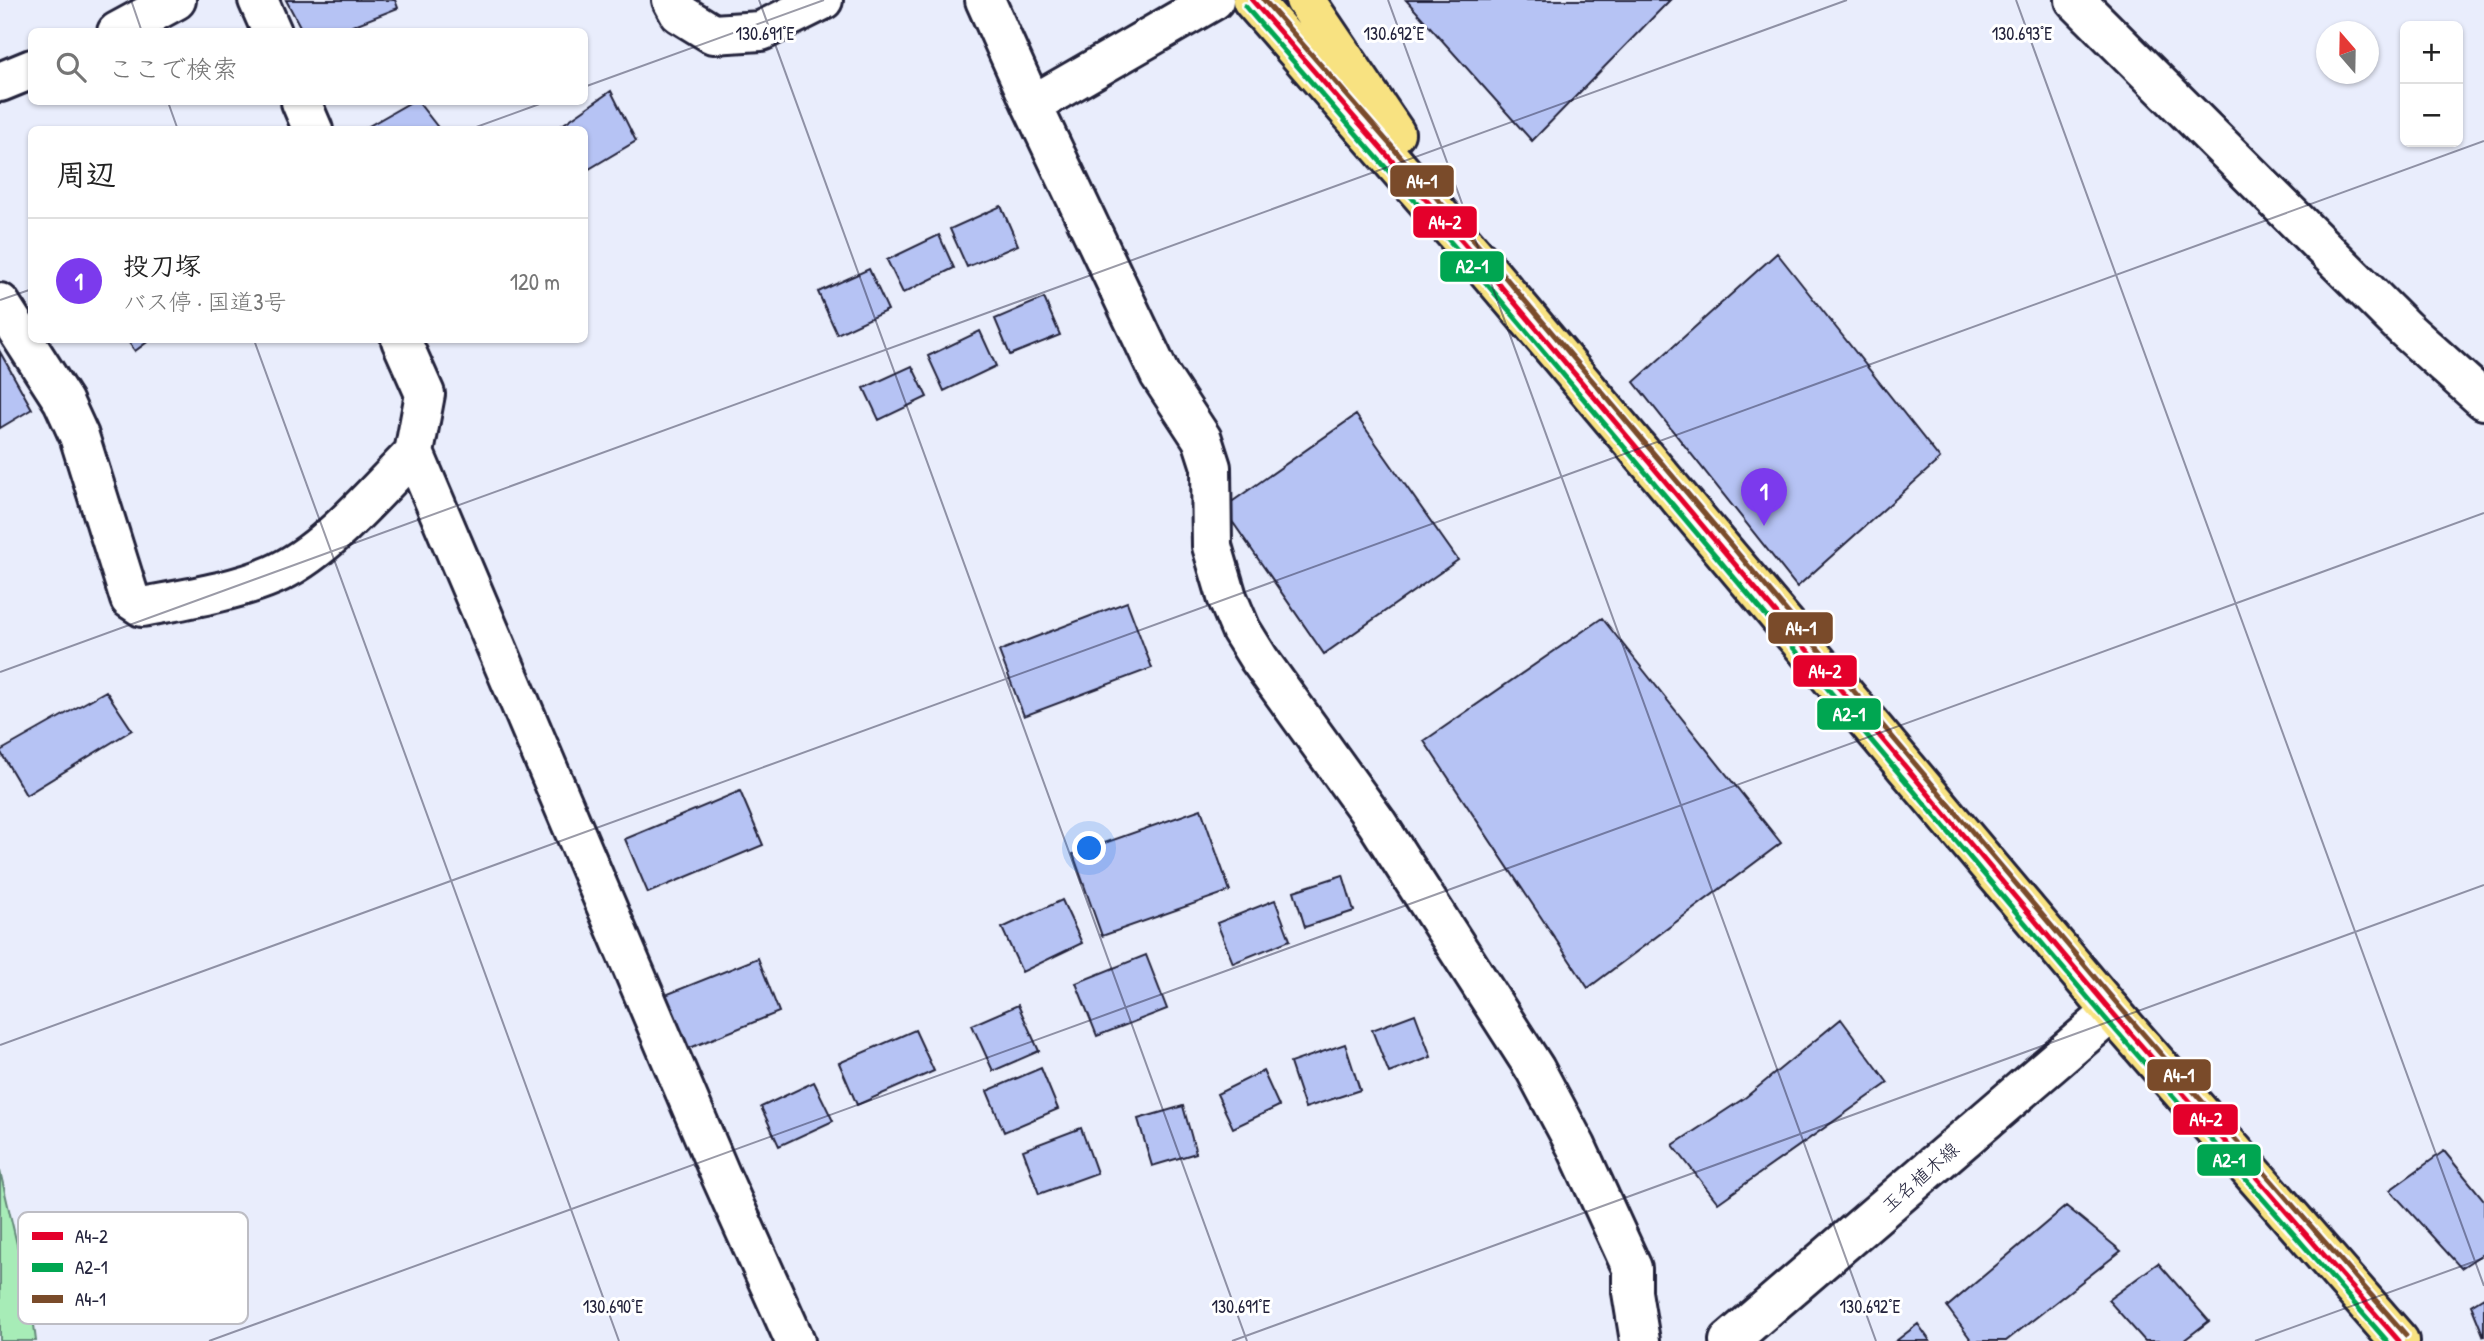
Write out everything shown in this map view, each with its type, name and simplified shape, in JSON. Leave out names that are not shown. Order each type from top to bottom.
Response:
[{"type":"highway","points":[[1252,0],[1488,271],[2112,1012],[2399,1341]]},
{"type":"highway","points":[[1305,0],[1488,271]]},
{"type":"street","points":[[124,28],[176,0]]},
{"type":"street","points":[[258,0],[270,28]]},
{"type":"street","points":[[672,0],[679,13],[713,34],[761,31],[823,0]]},
{"type":"street","points":[[985,0],[1160,375],[1202,439],[1212,467],[1212,546],[1227,597],[1241,629],[1259,659],[1377,823],[1535,1069],[1576,1146],[1632,1268],[1632,1292],[1640,1341]]},
{"type":"street","points":[[1032,105],[1214,0]]},
{"type":"street","points":[[2075,0],[2405,329],[2484,400]]},
{"type":"street","points":[[0,82],[28,71]]},
{"type":"street","points":[[302,105],[311,126]]},
{"type":"street","points":[[0,303],[63,401],[79,436],[130,599],[142,607],[208,594],[274,575],[317,548],[351,518],[414,453],[425,394],[402,343]]},
{"type":"street","points":[[414,453],[720,1174],[795,1341]]},
{"type":"street","name":"玉名植木線","points":[[1729,1341],[2112,1012]]},
{"type":"green space","points":[[0,1171],[18,1249],[18,1324],[34,1324],[36,1341],[0,1341]]},
{"type":"building","points":[[286,0],[395,0],[398,8],[347,28],[301,28]]},
{"type":"building","points":[[1406,0],[1670,0],[1532,141]]},
{"type":"building","points":[[611,91],[636,141],[588,170],[588,126],[561,126]]},
{"type":"building","points":[[406,105],[420,105],[437,126],[369,126]]},
{"type":"building","points":[[1001,206],[1018,245],[967,267],[950,229]]},
{"type":"building","points":[[939,235],[954,268],[903,293],[887,260]]},
{"type":"building","points":[[1777,253],[1940,459],[1797,587],[1634,382]]},
{"type":"building","points":[[869,269],[888,310],[837,334],[818,292]]},
{"type":"building","points":[[1044,298],[1060,335],[1010,355],[995,319]]},
{"type":"building","points":[[980,331],[996,366],[944,391],[928,356]]},
{"type":"building","points":[[129,343],[146,343],[135,351]]},
{"type":"building","points":[[0,352],[32,409],[0,428]]},
{"type":"building","points":[[912,366],[927,397],[879,420],[864,388]]},
{"type":"building","points":[[1356,415],[1458,560],[1324,654],[1223,508]]},
{"type":"building","points":[[1127,602],[1152,668],[1024,716],[999,651]]},
{"type":"building","points":[[1602,618],[1781,843],[1588,988],[1424,741]]},
{"type":"building","points":[[106,691],[132,730],[26,795],[0,751]]},
{"type":"building","points":[[740,791],[763,845],[648,893],[625,839]]},
{"type":"building","points":[[1201,809],[1230,891],[1102,936],[1073,854]]},
{"type":"building","points":[[1343,875],[1354,911],[1305,927],[1294,891]]},
{"type":"building","points":[[1062,900],[1082,943],[1022,972],[1002,928]]},
{"type":"building","points":[[1275,900],[1290,940],[1233,963],[1217,923]]},
{"type":"building","points":[[1146,955],[1167,1009],[1097,1036],[1076,983]]},
{"type":"building","points":[[758,958],[779,1012],[680,1052],[658,998]]},
{"type":"building","points":[[1018,1005],[1039,1051],[993,1071],[972,1025]]},
{"type":"building","points":[[1415,1014],[1431,1057],[1389,1073],[1372,1030]]},
{"type":"building","points":[[1841,1019],[1888,1083],[1718,1203],[1673,1145],[1746,1097]]},
{"type":"building","points":[[915,1030],[934,1071],[857,1105],[839,1063]]},
{"type":"building","points":[[1345,1044],[1360,1090],[1305,1108],[1290,1063]]},
{"type":"building","points":[[1041,1068],[1058,1109],[1004,1132],[987,1091]]},
{"type":"building","points":[[1263,1071],[1279,1106],[1233,1128],[1217,1094]]},
{"type":"building","points":[[814,1082],[833,1121],[779,1146],[761,1107]]},
{"type":"building","points":[[1183,1106],[1196,1153],[1152,1166],[1138,1119]]},
{"type":"building","points":[[1081,1128],[1097,1173],[1039,1194],[1023,1150]]},
{"type":"building","points":[[2444,1151],[2484,1200],[2484,1253],[2461,1268],[2390,1190]]},
{"type":"building","points":[[2066,1206],[2121,1251],[2006,1341],[1972,1341],[1947,1307]]},
{"type":"building","points":[[2158,1263],[2209,1321],[2183,1341],[2145,1341],[2108,1300]]},
{"type":"building","points":[[2484,1297],[2484,1337],[2471,1305]]},
{"type":"building","points":[[1918,1324],[1930,1341],[1896,1341]]},
{"type":"transit line","name":"A4-2","points":[[1252,0],[1488,271],[2112,1012],[2399,1341]]},
{"type":"transit line","name":"A4-1","points":[[1264,0],[1495,265],[2119,1006],[2406,1335]]},
{"type":"transit line","name":"A2-1","points":[[1245,6],[1481,277],[2105,1018],[2387,1341]]},
{"type":"place","name":"投刀塚","points":[[1764,526]]}]
